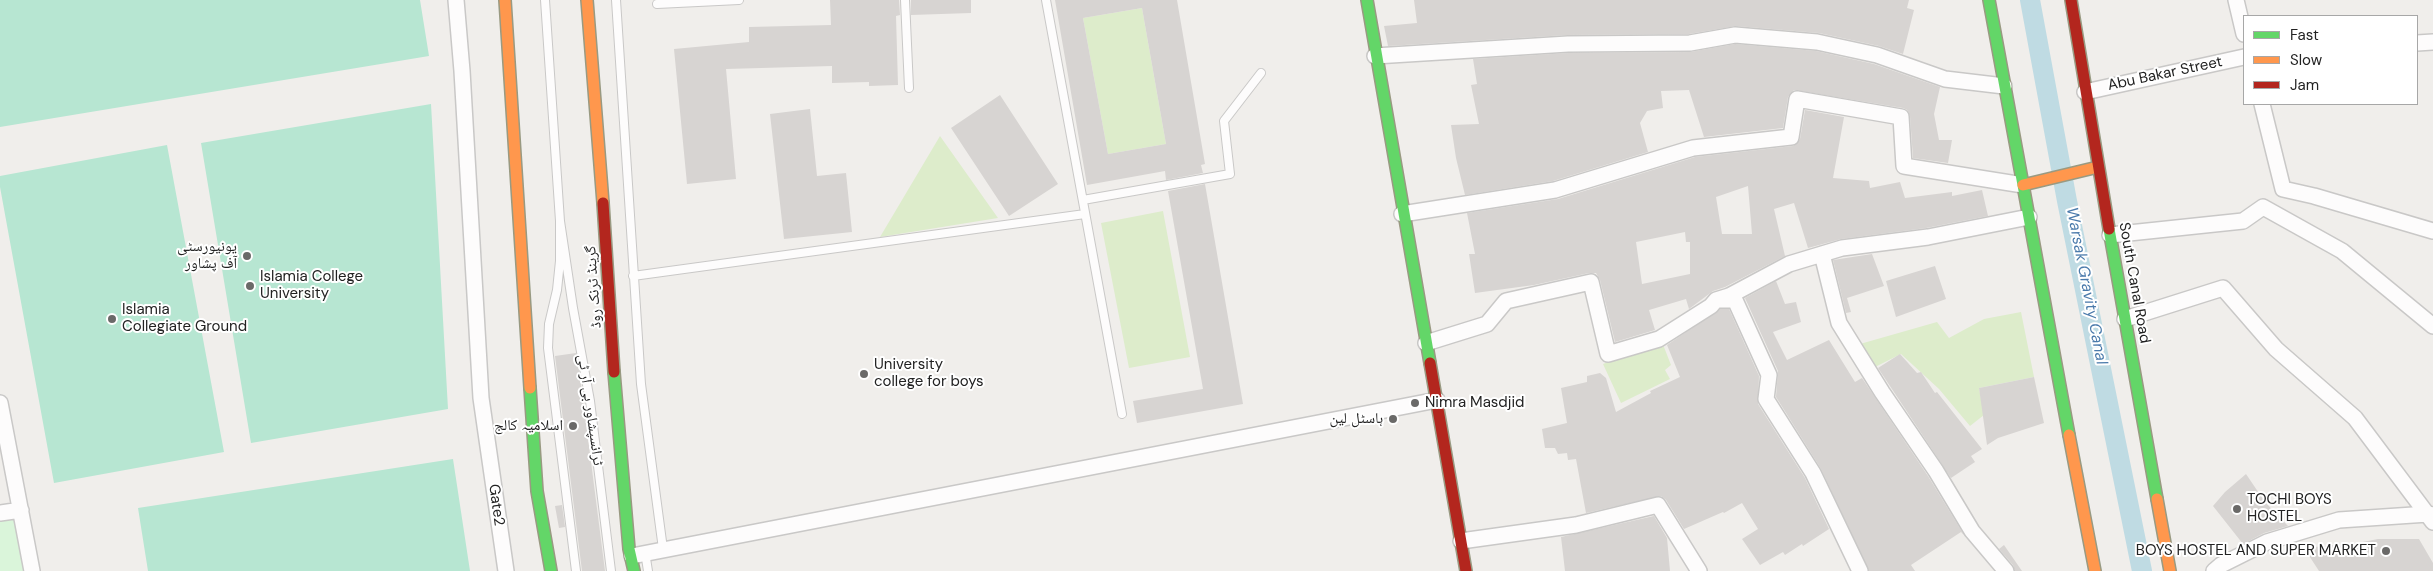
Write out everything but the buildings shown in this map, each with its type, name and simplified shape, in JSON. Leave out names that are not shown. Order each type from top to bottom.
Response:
[{"type":"main road","points":[[504,0],[537,492],[551,571]]},
{"type":"main road","name":"گرینڈ ٹرنک روڈ","points":[[587,0],[609,277],[616,415],[629,549],[638,554],[634,571]]},
{"type":"main road","points":[[1367,0],[1402,214],[1437,400],[1466,571]]},
{"type":"main road","points":[[1989,0],[2095,571]]},
{"type":"main road","name":"South Canal Road","points":[[2071,0],[2098,167],[2170,571]]},
{"type":"main road","points":[[2023,185],[2098,167]]},
{"type":"street","name":"Gate2","points":[[456,0],[462,71],[478,352],[487,438],[506,571]]},
{"type":"street","points":[[2236,0],[2243,30]]},
{"type":"street","points":[[1376,56],[1558,44],[1690,43],[1735,35],[1817,42],[1877,55],[1945,79],[2004,86]]},
{"type":"street","points":[[2418,43],[2433,42]]},
{"type":"street","name":"Abu Bakar Street","points":[[2085,92],[2243,57]]},
{"type":"street","points":[[1402,214],[1555,190],[1693,148],[1791,137],[1797,99],[1900,117],[1904,166],[2023,185]]},
{"type":"street","points":[[2262,105],[2283,189],[2314,196],[2433,231]]},
{"type":"street","points":[[2110,235],[2243,221],[2263,206],[2342,251],[2433,326]]},
{"type":"street","points":[[1426,343],[1487,324],[1506,302],[1591,282],[1608,354],[1659,340],[1711,306],[1716,300],[1729,296],[1790,264],[1842,248],[1928,237],[2029,217]]},
{"type":"street","points":[[1822,254],[1839,323],[1882,392],[1936,471],[1972,531],[2006,571]]},
{"type":"street","points":[[2125,318],[2224,288],[2276,349],[2355,418],[2431,517]]},
{"type":"street","points":[[1716,300],[1734,300],[1769,376],[1766,399],[1812,473],[1860,571]]},
{"type":"street","points":[[638,554],[1437,400]]},
{"type":"street","points":[[0,403],[32,571]]},
{"type":"street","points":[[1461,541],[1576,525],[1658,506],[1699,571]]},
{"type":"street","points":[[0,514],[21,510]]},
{"type":"street","points":[[2214,571],[2220,565],[2267,542],[2339,520],[2431,517]]},
{"type":"lane","name":"ٹرانسپشاور بی آر ٹی","points":[[545,0],[560,221],[560,261],[557,290],[549,324],[548,348],[576,571]]},
{"type":"lane","points":[[616,0],[641,384],[663,549]]},
{"type":"lane","points":[[657,4],[739,0]]},
{"type":"lane","points":[[905,0],[909,88]]},
{"type":"lane","points":[[1046,0],[1122,414]]},
{"type":"lane","points":[[1083,200],[1230,174],[1224,121],[1261,73]]},
{"type":"lane","points":[[633,276],[1085,214]]},
{"type":"lane","name":"ٹرانسپشاور بی آر ٹی","points":[[560,221],[573,308],[590,400],[610,571]]},
{"type":"lane","points":[[638,554],[648,571]]},
{"type":"green space","points":[[0,0],[420,0],[429,56],[0,127]]},
{"type":"green space","points":[[1142,8],[1166,144],[1108,154],[1083,18]]},
{"type":"green space","points":[[431,104],[448,409],[251,443],[201,143]]},
{"type":"green space","points":[[940,136],[998,218],[880,237]]},
{"type":"green space","name":"Islamia Collegiate Ground","points":[[167,145],[224,452],[54,483],[0,187],[0,176]]},
{"type":"green space","points":[[1163,211],[1190,357],[1129,368],[1101,223]]},
{"type":"green space","points":[[2021,312],[2034,377],[1979,388],[1984,415],[1970,426],[1939,389],[1901,354],[1865,372],[1853,346],[1937,322],[1949,338],[1984,319]]},
{"type":"green space","points":[[1662,342],[1671,365],[1665,370],[1670,379],[1621,403],[1603,364]]},
{"type":"green space","points":[[453,459],[470,571],[148,571],[138,508]]},
{"type":"green space","points":[[21,510],[32,571],[0,571],[0,513]]},
{"type":"waterway","name":"Warsak Gravity Canal","points":[[2030,0],[2067,201],[2142,571]]},
{"type":"traffic: fast","points":[[1367,0],[1430,363]]},
{"type":"traffic: fast","points":[[1989,0],[2069,435]]},
{"type":"traffic: fast","points":[[2109,229],[2157,499]]},
{"type":"traffic: fast","points":[[614,372],[629,549],[634,571]]},
{"type":"traffic: fast","points":[[530,388],[537,491],[551,571]]},
{"type":"traffic: slow","points":[[505,0],[530,388]]},
{"type":"traffic: slow","points":[[587,0],[603,203]]},
{"type":"traffic: slow","points":[[2023,185],[2098,167]]},
{"type":"traffic: slow","points":[[2069,435],[2095,571]]},
{"type":"traffic: slow","points":[[2157,499],[2170,571]]},
{"type":"traffic: jam","points":[[2071,0],[2109,229]]},
{"type":"traffic: jam","points":[[603,203],[614,372]]},
{"type":"traffic: jam","points":[[1430,363],[1466,571]]},
{"type":"place","name":"یونیورسٹی آف پشاور","points":[[247,256]]},
{"type":"place","name":"Islamia College University","points":[[250,286]]},
{"type":"place","name":"Islamia Collegiate Ground","points":[[112,319]]},
{"type":"place","name":"University college for boys","points":[[864,374]]},
{"type":"place","name":"Nimra Masdjid","points":[[1415,403]]},
{"type":"place","name":"ہاسٹل لین","points":[[1393,419]]},
{"type":"place","name":"اسلامیہ کالج","points":[[573,426]]},
{"type":"place","name":"TOCHI BOYS HOSTEL","points":[[2237,509]]},
{"type":"place","name":"BOYS HOSTEL AND SUPER MARKET","points":[[2386,551]]}]
